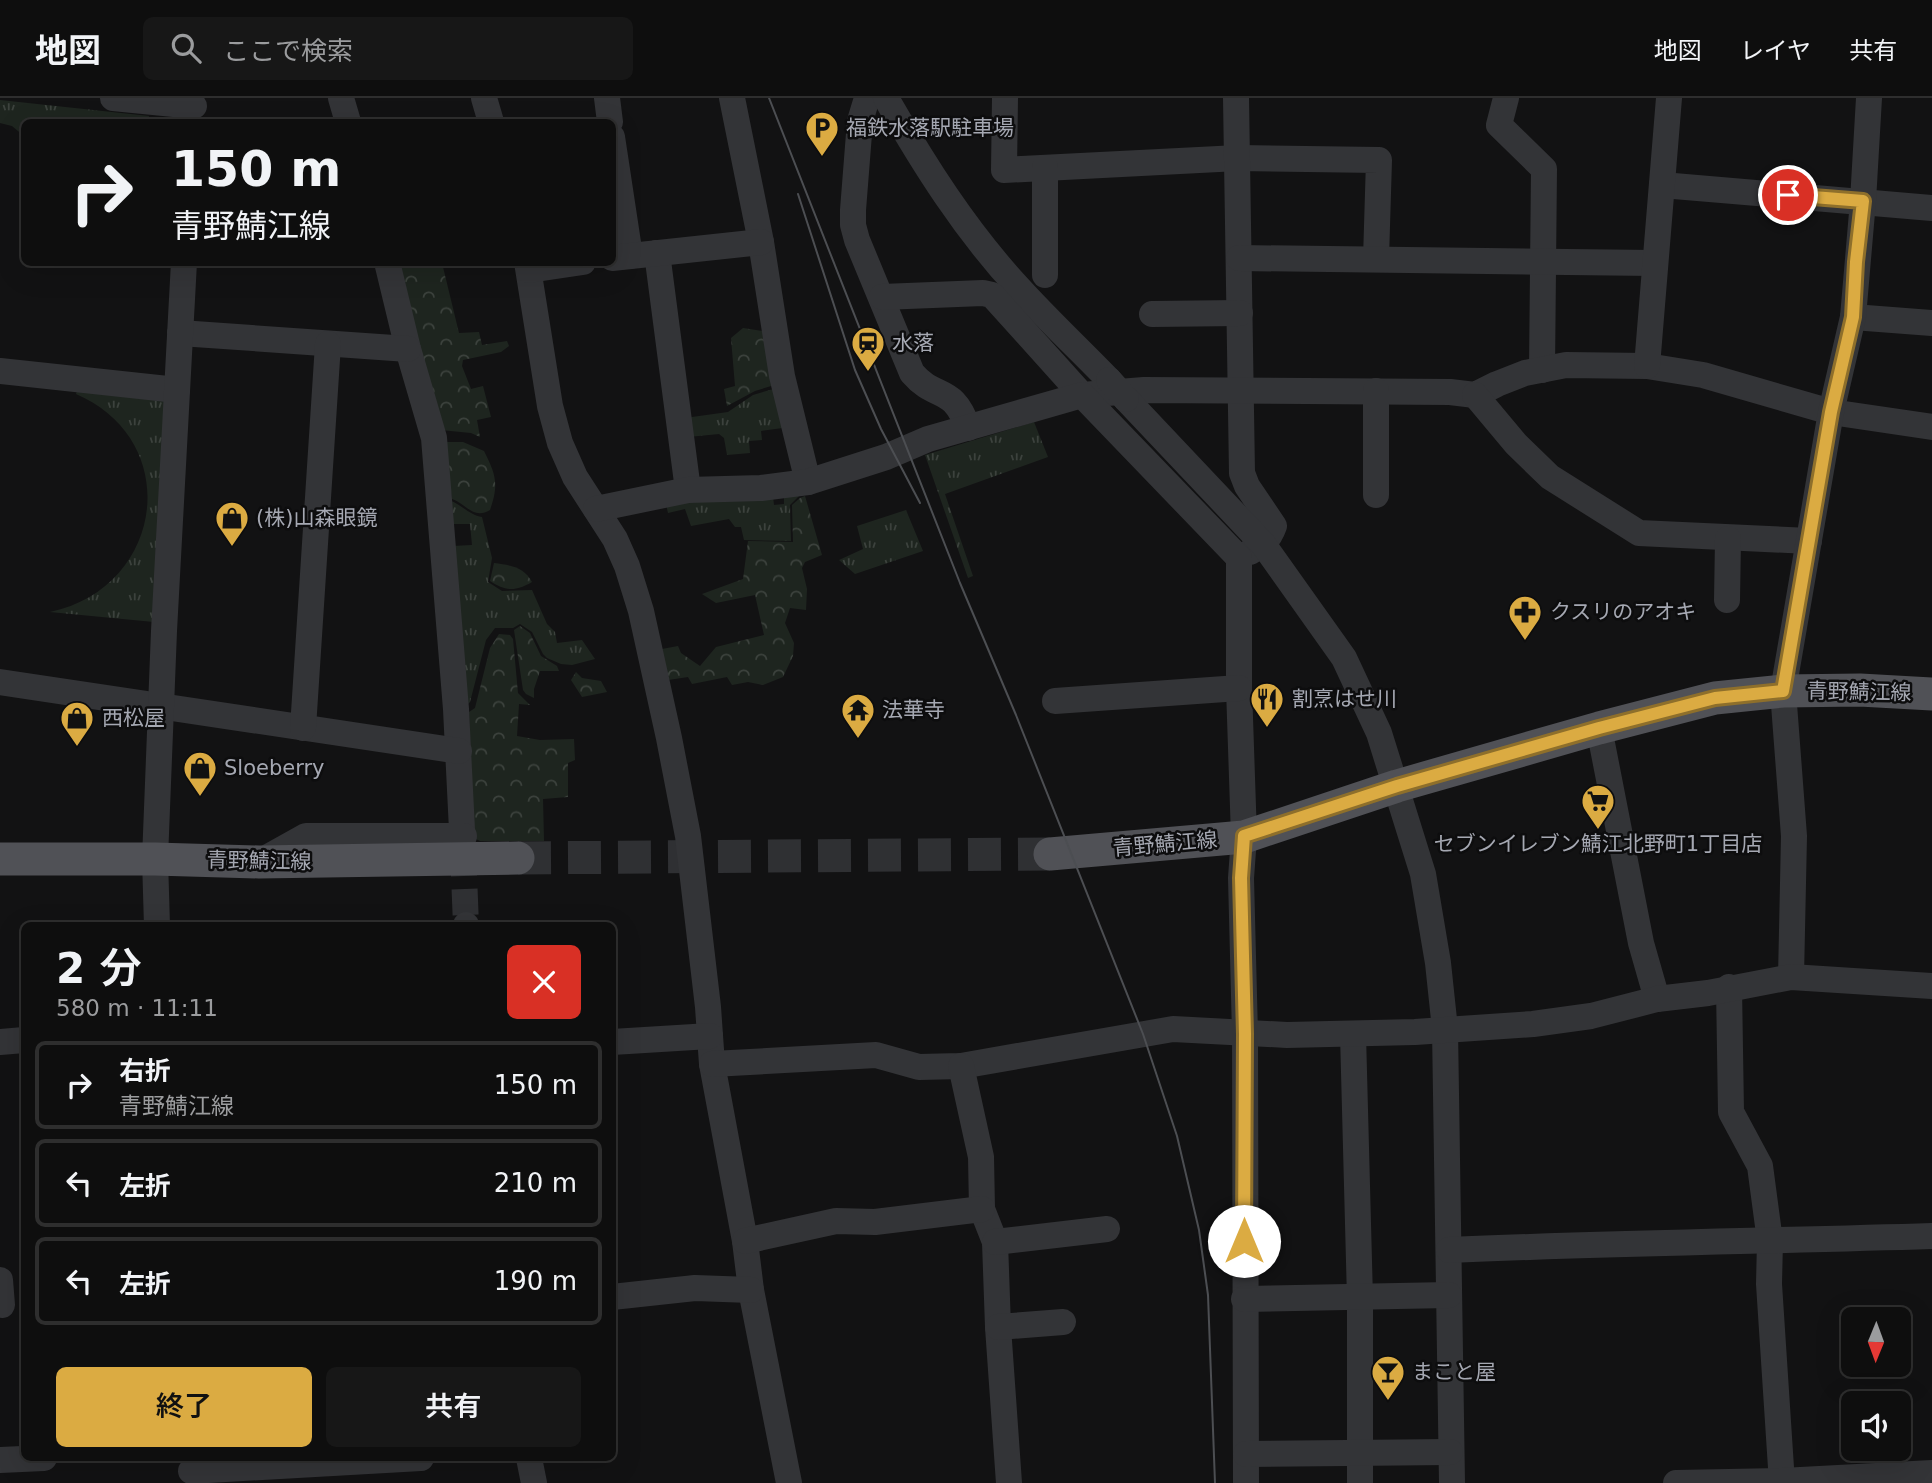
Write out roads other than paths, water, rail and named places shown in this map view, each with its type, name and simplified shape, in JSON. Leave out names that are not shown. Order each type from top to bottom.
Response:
[{"type":"main road","name":"青野鯖江線","points":[[1051,854],[1244,836],[1397,786],[1715,698],[1783,691],[1860,690],[1932,694]]},
{"type":"main road","name":"青野鯖江線","points":[[0,859],[259,862],[518,858]]},
{"type":"street","points":[[113,98],[194,109]]},
{"type":"street","points":[[341,98],[347,119]]},
{"type":"street","points":[[484,98],[490,119]]},
{"type":"street","points":[[607,98],[610,119]]},
{"type":"street","points":[[732,98],[761,242],[782,376],[808,482]]},
{"type":"street","points":[[867,98],[860,121],[853,225],[857,240],[912,373],[923,383],[955,401],[961,408],[968,428]]},
{"type":"street","points":[[886,98],[935,180],[1017,287],[1118,389],[1263,544],[1344,658],[1379,733],[1423,874],[1438,963],[1445,1029],[1452,1483]]},
{"type":"street","points":[[1005,98],[1004,170],[1238,158],[1379,160],[1376,259]]},
{"type":"street","points":[[1236,98],[1239,391],[1243,480],[1273,526],[1270,536],[1263,544],[1239,558]]},
{"type":"street","points":[[1506,98],[1499,125],[1544,169],[1542,370]]},
{"type":"street","points":[[1647,366],[1668,98]]},
{"type":"street","points":[[1791,977],[1794,836],[1783,691],[1831,412],[1853,317],[1869,98]]},
{"type":"street","points":[[1045,168],[1045,275]]},
{"type":"street","points":[[1662,185],[1932,208]]},
{"type":"street","points":[[616,190],[621,257],[761,242]]},
{"type":"street","points":[[657,253],[688,490]]},
{"type":"street","points":[[1239,258],[1654,263]]},
{"type":"street","points":[[157,922],[155,859],[161,707],[184,266]]},
{"type":"street","points":[[259,862],[306,836],[463,843],[439,437],[408,349],[388,266]]},
{"type":"street","points":[[528,266],[544,407],[565,458],[621,552],[641,611],[669,738],[688,836],[712,1064],[745,1241],[751,1290],[789,1483]]},
{"type":"street","points":[[882,297],[983,293],[992,295],[1082,395],[1239,558],[1239,688],[1244,836],[1241,878],[1245,1034],[1246,1483]]},
{"type":"street","points":[[1152,314],[1240,313]]},
{"type":"street","points":[[1853,317],[1932,323]]},
{"type":"street","points":[[180,333],[408,349]]},
{"type":"street","points":[[303,728],[328,344]]},
{"type":"street","points":[[596,509],[688,490],[761,488],[808,482],[886,457],[929,439],[1082,395],[1133,391],[1376,391],[1475,395],[1497,384],[1566,365],[1647,366],[1703,375],[1831,412],[1932,427]]},
{"type":"street","points":[[0,371],[177,390]]},
{"type":"street","points":[[1376,391],[1376,495]]},
{"type":"street","points":[[1475,395],[1516,444],[1550,477],[1639,533],[1809,541]]},
{"type":"street","points":[[1727,539],[1727,600]]},
{"type":"street","points":[[0,682],[459,751]]},
{"type":"street","points":[[1055,701],[1239,688]]},
{"type":"street","points":[[1599,728],[1642,943],[1657,999]]},
{"type":"street","points":[[712,1064],[876,1055],[919,1067],[961,1066],[1172,1029],[1245,1034],[1353,1034],[1533,1024],[1591,1016],[1657,999],[1708,993],[1791,977],[1932,986]]},
{"type":"street","points":[[1729,987],[1731,1112],[1760,1166],[1770,1241],[1769,1284],[1782,1482]]},
{"type":"street","points":[[1353,1034],[1360,1298],[1360,1483]]},
{"type":"street","points":[[616,1042],[710,1036]]},
{"type":"street","points":[[0,1042],[21,1040]]},
{"type":"street","points":[[961,1066],[981,1157],[982,1209],[995,1242],[1009,1483]]},
{"type":"street","points":[[745,1241],[836,1221],[876,1222],[982,1209]]},
{"type":"street","points":[[995,1242],[1107,1229]]},
{"type":"street","points":[[1449,1250],[1932,1236]]},
{"type":"street","points":[[616,1297],[695,1288],[751,1290]]},
{"type":"street","points":[[1244,1299],[1449,1295]]},
{"type":"street","points":[[998,1327],[1063,1322]]},
{"type":"street","points":[[1246,1454],[1450,1452]]},
{"type":"street","points":[[0,1461],[21,1459]]},
{"type":"street","points":[[25,1461],[26,1483]]},
{"type":"street","points":[[190,1471],[349,1468],[399,1461]]},
{"type":"street","points":[[530,1461],[534,1483]]},
{"type":"street","points":[[1676,1483],[1782,1482],[1932,1473]]},
{"type":"tunnel","points":[[463,850],[466,922]]},
{"type":"tunnel","points":[[518,858],[1050,854]]},
{"type":"tram line","points":[[769,98],[960,583],[1016,715],[1143,1034],[1177,1136],[1199,1230],[1208,1295],[1215,1483]]},
{"type":"tram line","points":[[798,194],[855,370],[881,429],[920,503]]},
{"type":"place","name":"福鉄水落駅駐車場","points":[[822,158]]},
{"type":"place","name":"水落","points":[[868,373]]},
{"type":"place","name":"(株)山森眼鏡","points":[[232,548]]},
{"type":"place","name":"クスリのアオキ","points":[[1525,642]]},
{"type":"place","name":"割烹はせ川","points":[[1267,729]]},
{"type":"place","name":"法華寺","points":[[858,740]]},
{"type":"place","name":"西松屋","points":[[77,748]]},
{"type":"place","name":"Sloeberry","points":[[200,798]]},
{"type":"place","name":"セブンイレブン鯖江北野町1丁目店","points":[[1598,831]]},
{"type":"place","name":"まこと屋","points":[[1388,1402]]}]
